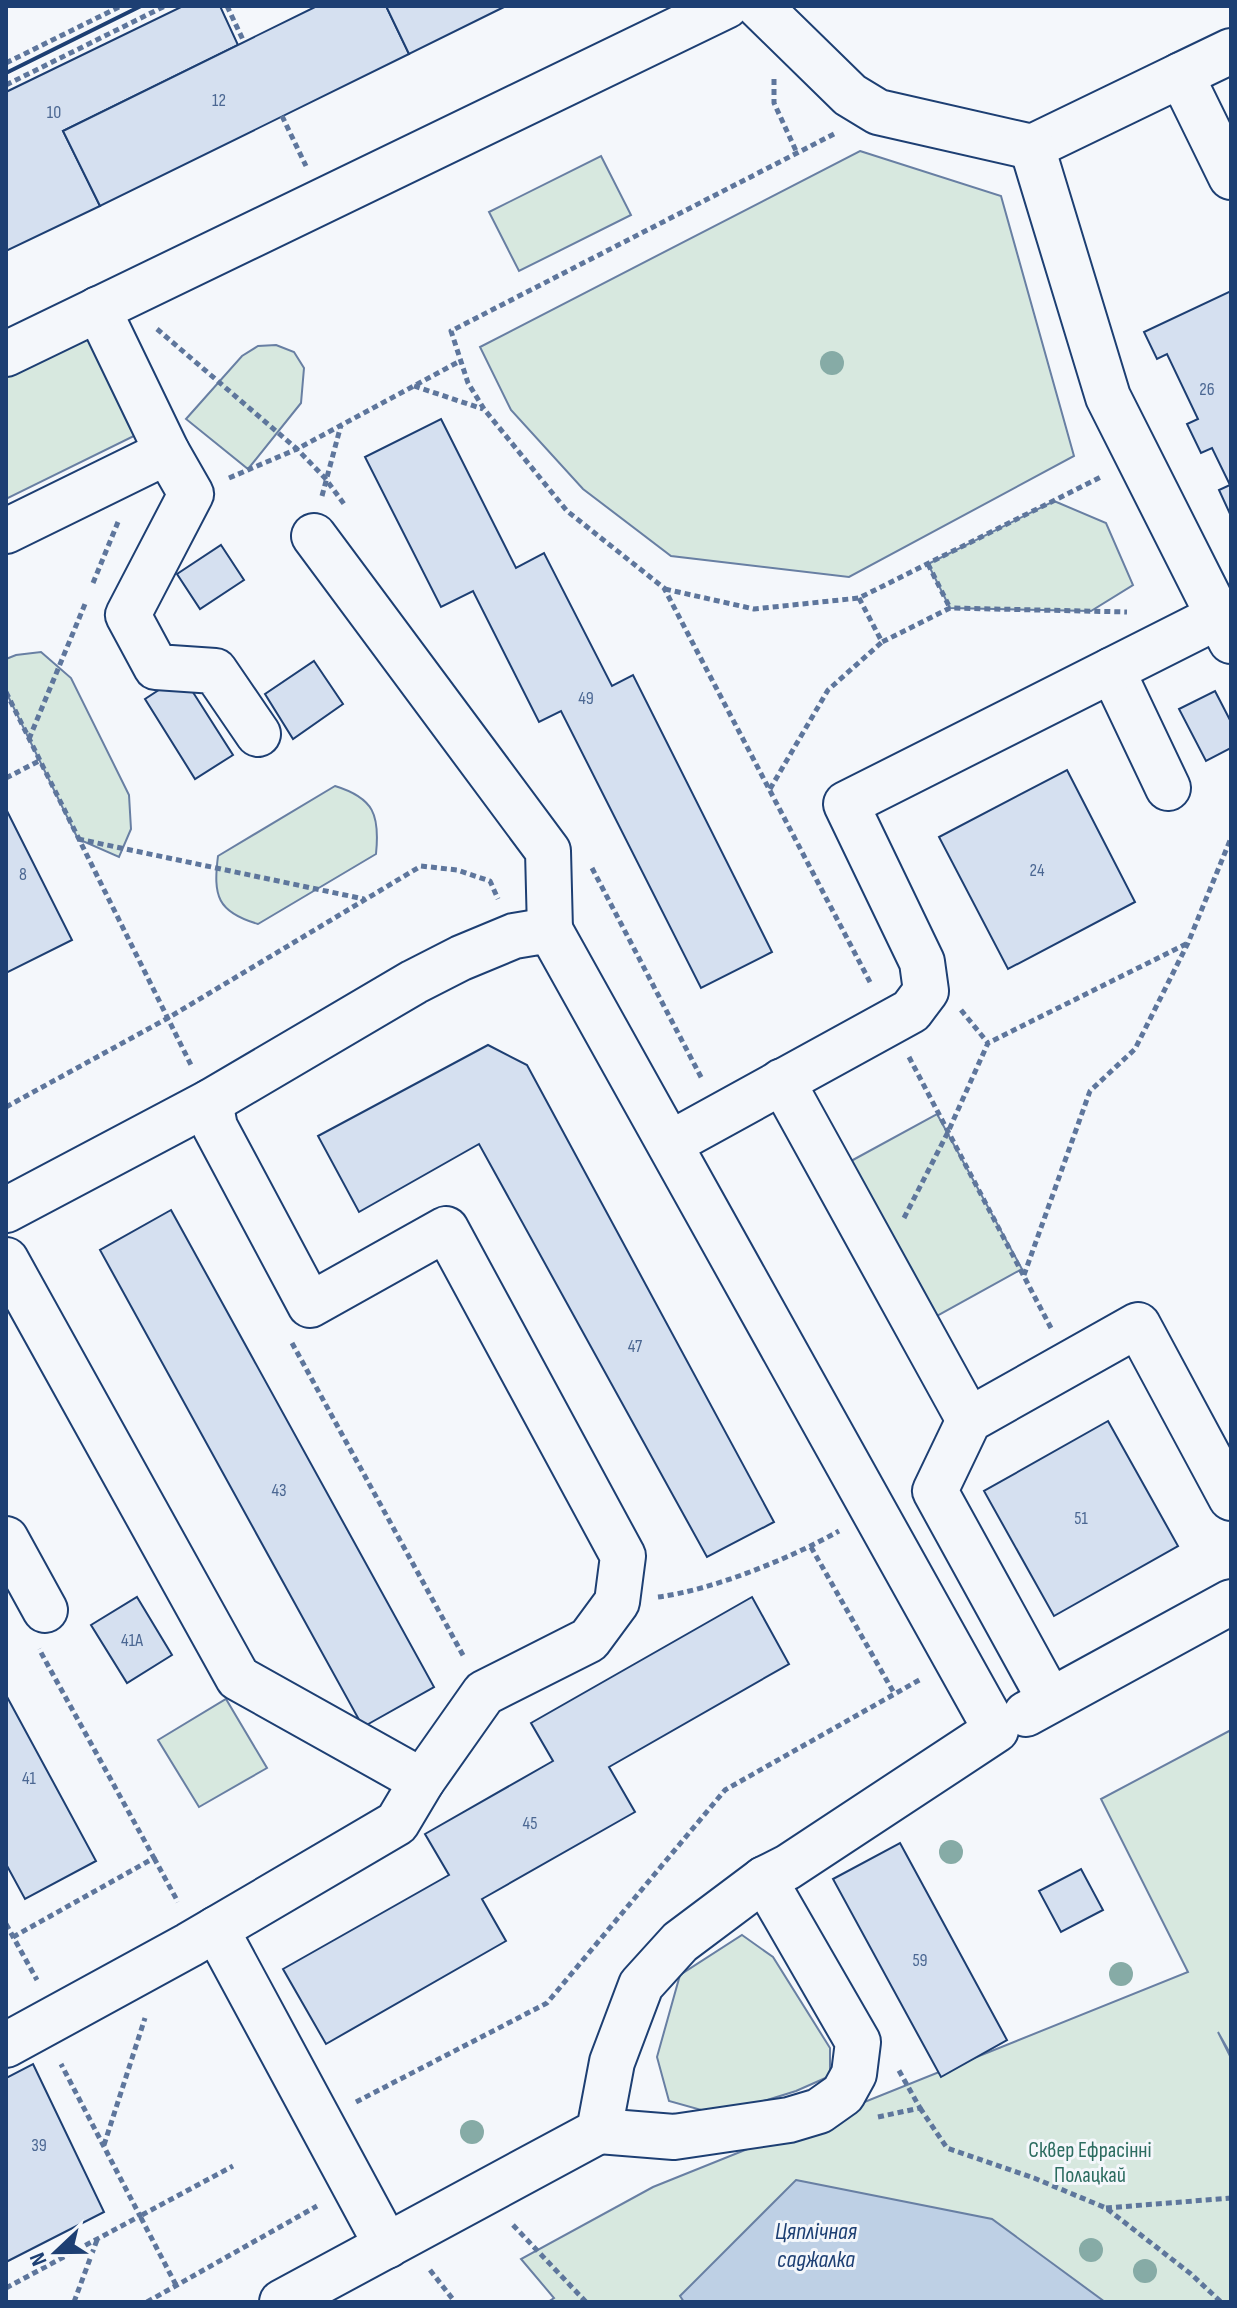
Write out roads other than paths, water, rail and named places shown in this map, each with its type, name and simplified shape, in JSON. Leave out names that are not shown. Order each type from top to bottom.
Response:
[{"type":"lane","points":[[6,354],[726,6]]},
{"type":"lane","points":[[759,6],[850,95],[878,112],[1032,147],[1231,51]]},
{"type":"lane","points":[[1181,75],[1231,177]]},
{"type":"lane","points":[[671,1143],[911,1011],[926,991],[922,962],[846,804],[1112,670],[1225,628],[1108,397],[1032,147]]},
{"type":"lane","points":[[110,304],[167,452],[191,494],[128,615],[156,667],[215,671],[258,734]]},
{"type":"lane","points":[[6,531],[167,452]]},
{"type":"lane","points":[[314,536],[548,851],[550,930],[996,1730]]},
{"type":"lane","points":[[1112,670],[1168,788]]},
{"type":"lane","points":[[6,1210],[210,1102],[414,982],[514,936],[550,930]]},
{"type":"lane","points":[[782,1081],[969,1420]]},
{"type":"lane","points":[[6,2045],[216,1929],[397,1823],[422,1781],[484,1693],[589,1640],[617,1602],[623,1556],[446,1229],[310,1305],[215,1127],[210,1102]]},
{"type":"lane","points":[[6,1260],[238,1678],[422,1781]]},
{"type":"lane","points":[[1050,1700],[935,1491],[969,1420],[1138,1325],[1231,1498]]},
{"type":"lane","points":[[6,1539],[38,1623]]},
{"type":"lane","points":[[599,2131],[612,2062],[641,1985],[680,1942],[764,1879],[788,1867],[996,1730],[1231,1602]]},
{"type":"lane","points":[[282,2302],[599,2131],[674,2137],[775,2122],[819,2111],[843,2094],[854,2074],[858,2042],[764,1879]]},
{"type":"lane","points":[[216,1929],[387,2246]]},
{"type":"water","name":"Цяплічная саджалка","points":[[796,2180],[992,2219],[1105,2302],[684,2302],[680,2296]]},
{"type":"park label","name":"Сквер Ефрасінні Полацкай","points":[[1090,2162]]}]
